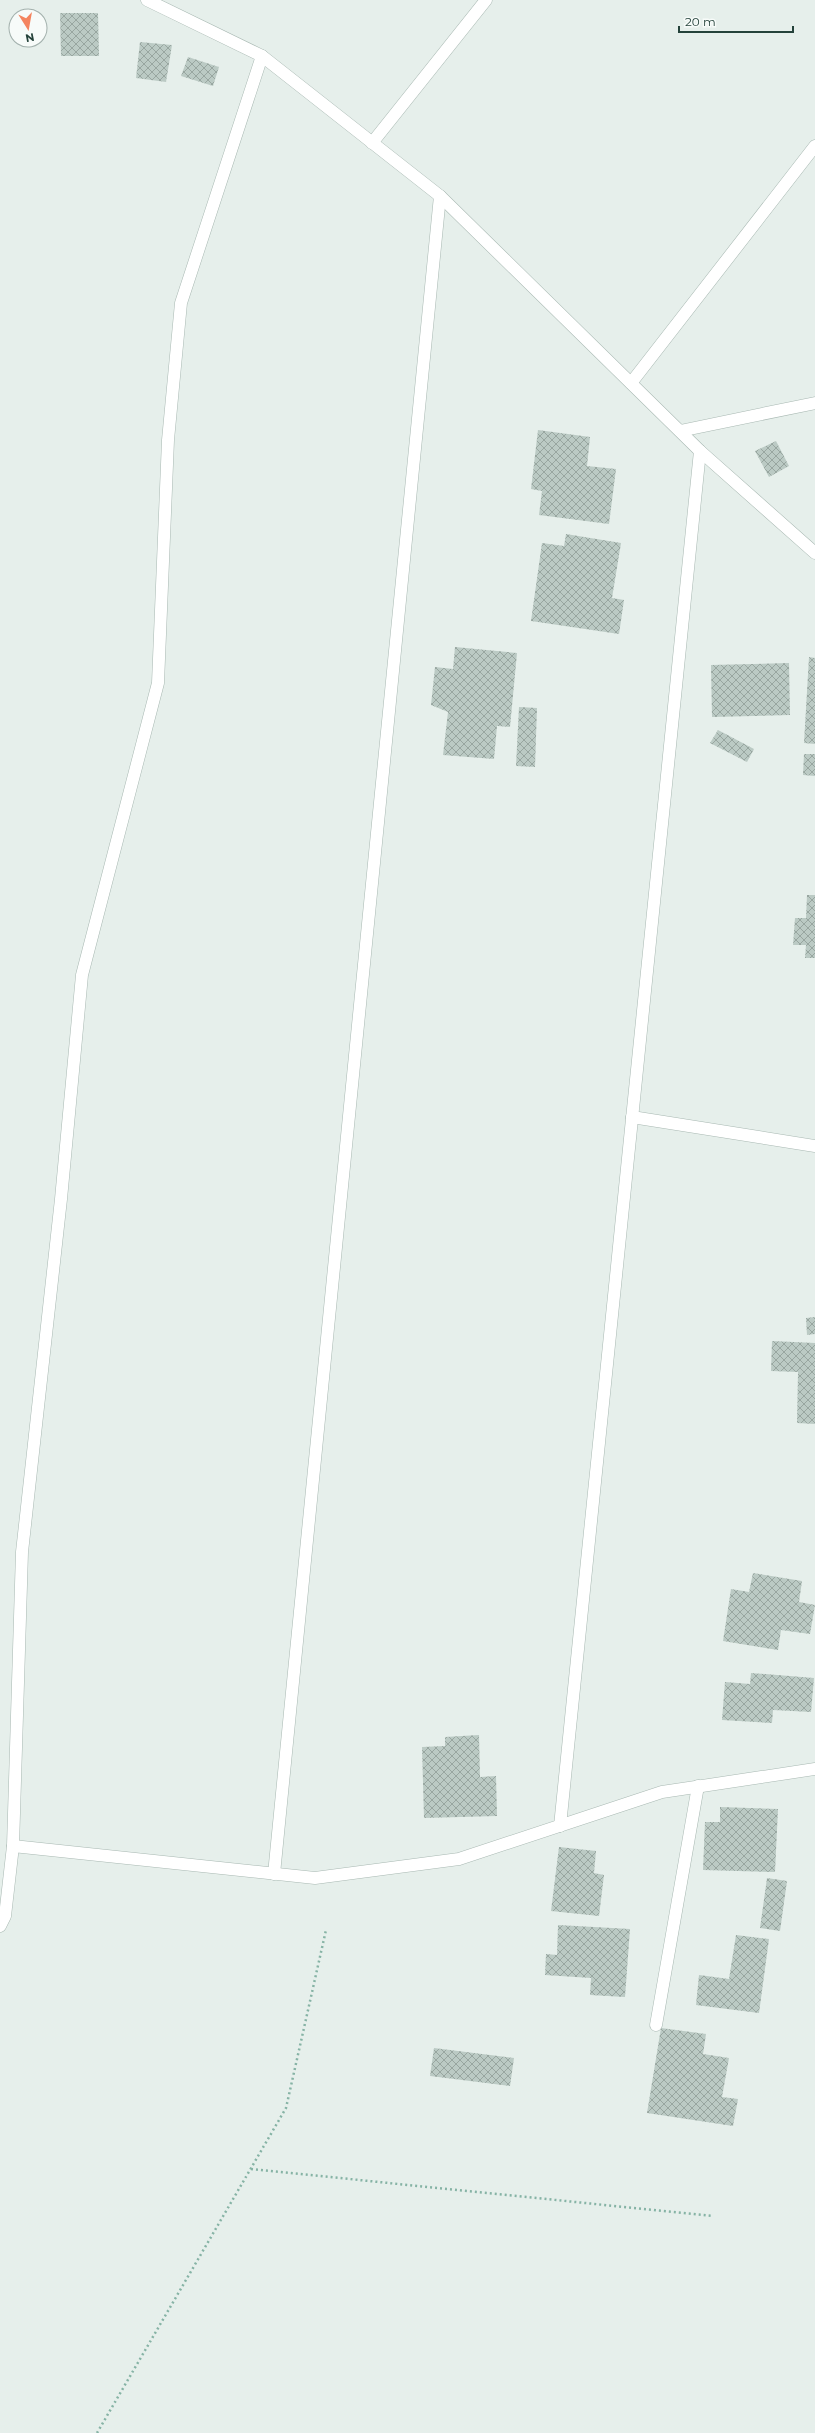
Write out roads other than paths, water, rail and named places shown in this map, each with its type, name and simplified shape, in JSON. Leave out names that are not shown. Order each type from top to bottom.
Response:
[{"type":"street","points":[[148,0],[262,56],[440,196],[700,451],[815,552]]},
{"type":"street","points":[[372,143],[486,0]]},
{"type":"street","points":[[0,1926],[5,1916],[13,1846],[22,1552],[60,1207],[82,975],[158,683],[168,440],[182,303],[262,56]]},
{"type":"street","points":[[631,383],[815,146]]},
{"type":"street","points":[[274,1874],[440,196]]},
{"type":"street","points":[[680,431],[815,404]]},
{"type":"street","points":[[560,1826],[700,451]]},
{"type":"street","points":[[632,1117],[815,1146]]},
{"type":"street","points":[[13,1846],[316,1878],[460,1860],[662,1792],[815,1769]]},
{"type":"street","points":[[656,2025],[698,1786]]}]
